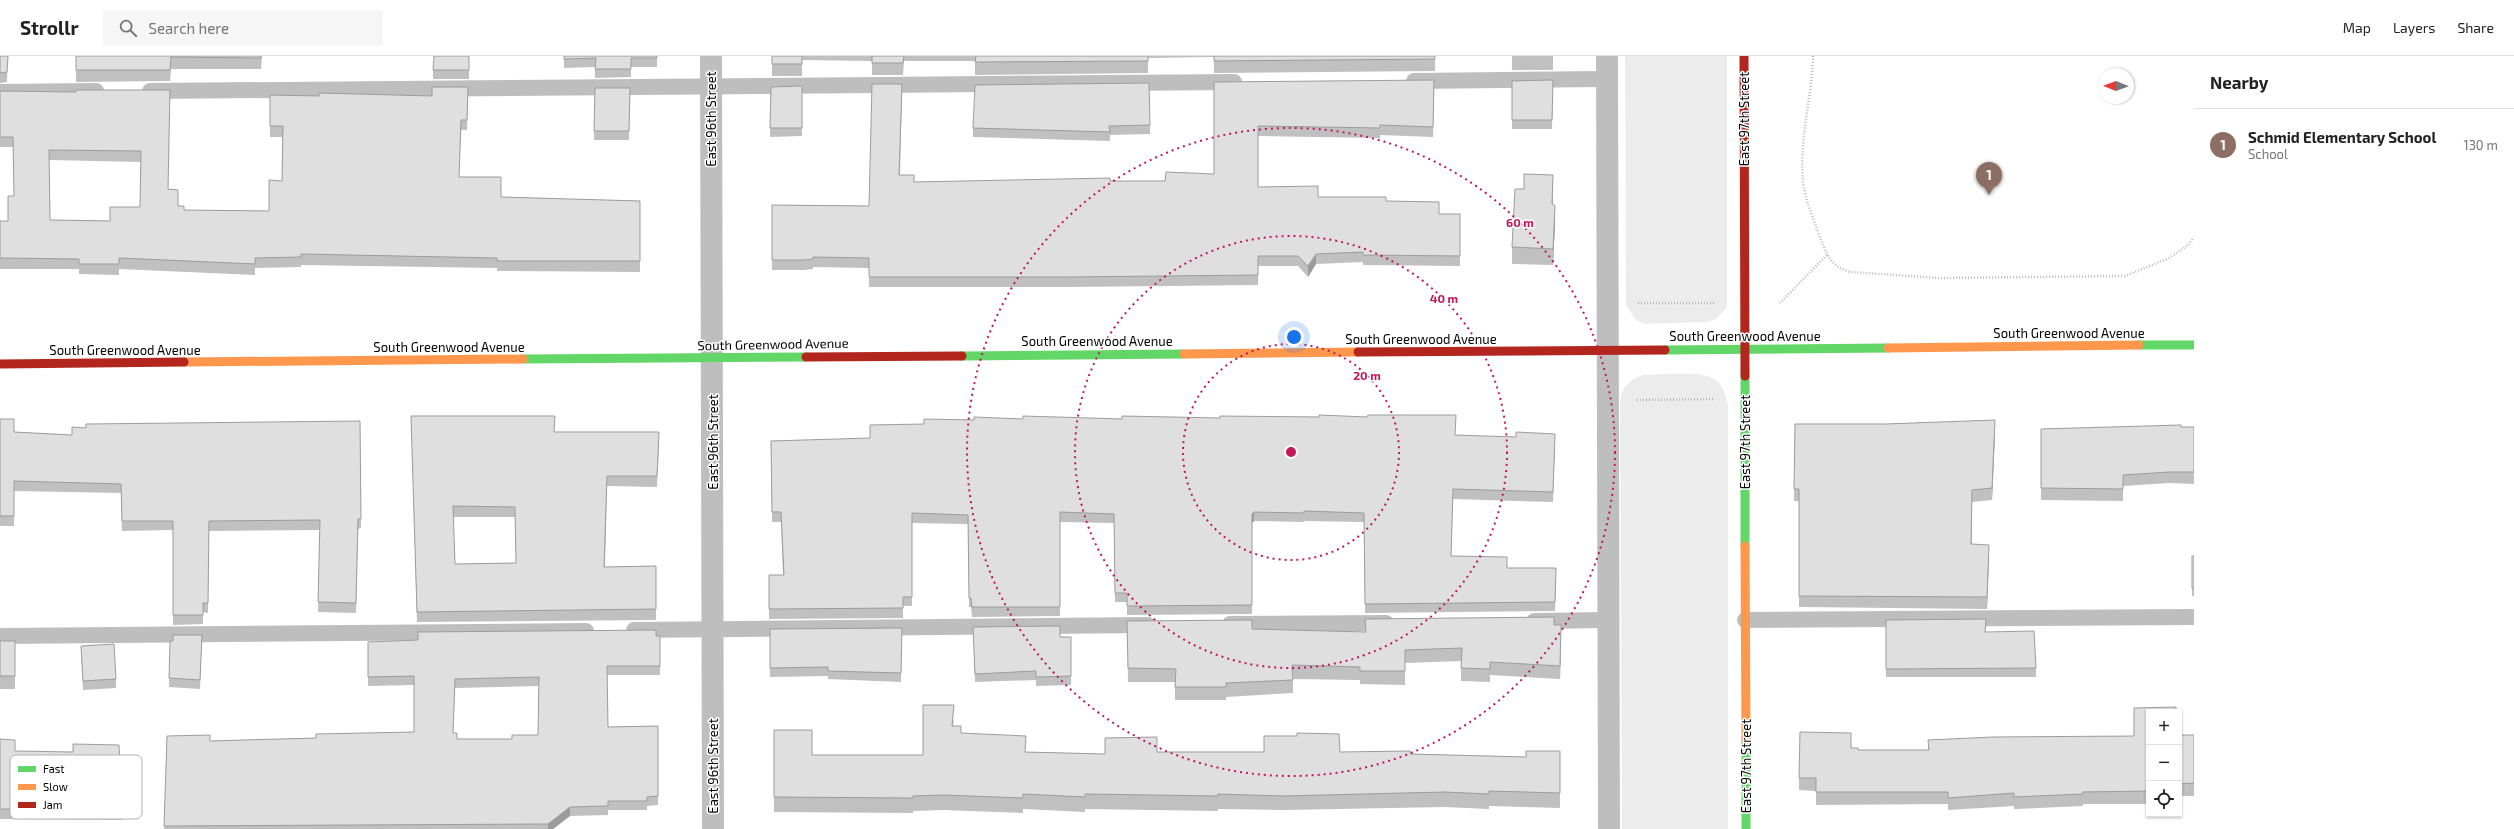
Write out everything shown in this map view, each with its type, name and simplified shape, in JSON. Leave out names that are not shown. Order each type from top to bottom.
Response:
[{"type":"street","name":"East 96th Street","points":[[711,56],[713,829]]},
{"type":"street","points":[[1607,56],[1609,829]]},
{"type":"street","name":"East 97th Street","points":[[1744,56],[1746,829]]},
{"type":"street","name":"South Greenwood Avenue","points":[[0,364],[2194,345]]},
{"type":"lane","points":[[1401,81],[1607,79]]},
{"type":"lane","points":[[136,91],[1250,82]]},
{"type":"lane","points":[[0,92],[112,91]]},
{"type":"lane","points":[[1745,620],[2194,617]]},
{"type":"lane","points":[[1521,621],[1609,620]]},
{"type":"lane","points":[[1212,624],[1402,622]]},
{"type":"lane","points":[[0,636],[1164,625]]},
{"type":"path","points":[[1813,56],[1804,137],[1803,182],[1809,206],[1827,255],[1837,268],[1850,272],[1940,278],[2126,276],[2169,258],[2187,246],[2194,237]]},
{"type":"path","points":[[1780,303],[1827,255]]},
{"type":"path","points":[[1632,304],[1723,303]]},
{"type":"path","points":[[1634,400],[1719,399]]},
{"type":"shaded area","points":[[1625,56],[1727,56],[1727,307],[1716,319],[1707,322],[1644,324],[1636,320],[1626,305]]},
{"type":"shaded area","points":[[1690,374],[1707,376],[1720,383],[1728,405],[1728,829],[1622,829],[1620,400],[1627,384],[1643,375]]},
{"type":"building","points":[[0,56],[8,56],[7,72],[0,73]]},
{"type":"building","points":[[76,56],[261,56],[261,58],[171,57],[170,70],[76,70]]},
{"type":"building","points":[[434,56],[469,56],[469,70],[433,70]]},
{"type":"building","points":[[564,56],[657,56],[657,58],[631,58],[631,69],[595,69],[596,58],[564,59]]},
{"type":"building","points":[[772,56],[802,56],[802,64],[772,64]]},
{"type":"building","points":[[872,56],[904,56],[903,63],[872,63]]},
{"type":"building","points":[[976,56],[1148,56],[1148,61],[975,62]]},
{"type":"building","points":[[1214,56],[1435,56],[1435,59],[1214,61]]},
{"type":"building","points":[[1434,80],[1433,127],[1380,125],[1380,128],[1258,126],[1258,187],[1318,186],[1318,197],[1386,197],[1386,201],[1439,202],[1439,214],[1460,214],[1460,256],[1363,255],[1363,252],[1316,254],[1308,266],[1298,256],[1258,256],[1258,275],[1067,277],[869,277],[869,258],[813,257],[813,259],[804,260],[772,260],[772,205],[869,206],[872,84],[902,84],[899,175],[914,175],[914,182],[1110,178],[1110,181],[1165,181],[1166,172],[1214,174],[1214,82]]},
{"type":"building","points":[[1553,80],[1552,120],[1512,120],[1512,81]]},
{"type":"building","points":[[1149,83],[1150,125],[1109,126],[1110,132],[973,128],[975,85]]},
{"type":"building","points":[[802,86],[802,128],[770,128],[771,87]]},
{"type":"building","points":[[432,87],[468,87],[467,120],[461,120],[459,177],[501,177],[501,197],[640,201],[640,261],[497,261],[497,258],[301,254],[301,257],[255,258],[255,264],[119,258],[119,264],[79,264],[79,259],[0,258],[0,221],[8,221],[8,196],[14,196],[13,137],[0,137],[0,91],[76,92],[76,90],[170,90],[168,189],[178,190],[178,206],[184,206],[184,210],[269,211],[269,180],[282,181],[283,126],[270,126],[270,95],[319,96],[319,93],[432,96]],"holes":[[[49,150],[141,151],[140,207],[110,207],[110,221],[50,220]]]},
{"type":"building","points":[[595,88],[630,88],[629,131],[594,131]]},
{"type":"building","points":[[1524,174],[1553,175],[1552,204],[1555,206],[1553,249],[1512,247],[1515,189],[1524,189]]},
{"type":"building","points":[[1319,415],[1367,417],[1368,415],[1456,415],[1455,435],[1516,437],[1516,432],[1555,434],[1553,492],[1453,489],[1451,556],[1507,557],[1507,568],[1556,568],[1555,602],[1365,604],[1364,513],[1304,511],[1304,513],[1254,512],[1252,514],[1252,605],[1127,606],[1127,593],[1115,593],[1114,514],[1060,512],[1060,607],[972,607],[971,598],[969,598],[968,515],[912,513],[912,597],[903,597],[903,608],[769,609],[769,575],[784,575],[781,512],[772,512],[771,441],[870,438],[870,425],[924,424],[924,419],[974,420],[974,417],[1023,419],[1023,416],[1122,419],[1122,416],[1220,418],[1220,416],[1319,417]]},
{"type":"building","points":[[411,416],[555,416],[554,432],[659,432],[657,476],[607,476],[604,567],[656,566],[656,609],[417,612]],"holes":[[[453,506],[515,507],[516,563],[455,564]]]},
{"type":"building","points":[[0,419],[14,419],[14,432],[72,435],[72,427],[86,428],[86,424],[360,421],[361,519],[358,519],[356,603],[318,602],[320,520],[209,521],[208,603],[203,603],[203,615],[173,615],[173,521],[122,521],[121,484],[14,481],[14,516],[0,516]]},
{"type":"building","points":[[1995,420],[1992,488],[1972,490],[1971,544],[1989,545],[1987,597],[1799,596],[1799,489],[1794,489],[1795,424],[1885,424]]},
{"type":"building","points":[[2181,425],[2181,427],[2194,427],[2194,472],[2123,475],[2123,489],[2041,488],[2041,429]]},
{"type":"building","points":[[2192,556],[2194,556],[2194,588],[2192,588]]},
{"type":"building","points":[[1554,617],[1554,625],[1561,625],[1560,666],[1490,662],[1490,669],[1461,668],[1462,648],[1405,650],[1405,671],[1360,671],[1360,667],[1292,665],[1293,680],[1226,683],[1226,687],[1175,687],[1176,669],[1128,668],[1127,621],[1252,620],[1252,629],[1366,632],[1365,619]]},
{"type":"building","points":[[1986,619],[1985,632],[2034,631],[2036,668],[1886,669],[1886,620]]},
{"type":"building","points":[[1060,626],[1060,637],[1071,637],[1071,676],[1036,677],[1036,671],[975,674],[973,627]]},
{"type":"building","points":[[902,628],[901,673],[828,671],[828,667],[770,668],[770,629]]},
{"type":"building","points":[[656,630],[656,636],[660,636],[660,666],[607,666],[608,727],[658,726],[658,796],[647,797],[647,801],[608,801],[608,806],[570,807],[548,824],[164,826],[167,736],[210,735],[210,741],[316,738],[316,734],[414,732],[414,676],[368,677],[368,642],[418,640],[418,632]],"holes":[[[539,677],[538,735],[512,735],[512,739],[457,739],[457,733],[453,733],[455,679]]]},
{"type":"building","points":[[173,635],[202,635],[200,680],[169,678],[170,641],[173,641]]},
{"type":"building","points":[[0,641],[15,641],[15,676],[0,676]]},
{"type":"building","points":[[114,644],[116,679],[83,681],[81,646]]},
{"type":"building","points":[[923,705],[954,705],[952,726],[961,726],[961,733],[1026,736],[1025,752],[1105,754],[1105,738],[1157,737],[1157,752],[1264,752],[1264,736],[1297,736],[1297,733],[1339,734],[1340,752],[1410,751],[1410,754],[1526,757],[1526,751],[1560,751],[1560,793],[1489,791],[1489,794],[1445,792],[1283,796],[1218,794],[1218,796],[1085,794],[1085,797],[1023,794],[1023,798],[943,795],[913,796],[913,798],[774,797],[774,730],[812,730],[812,755],[923,755]]},
{"type":"building","points":[[2176,707],[2176,709],[2146,709],[2146,791],[2083,792],[2083,794],[2014,797],[2014,793],[1948,798],[1948,792],[1816,792],[1816,778],[1799,778],[1800,732],[1851,733],[1851,748],[1858,748],[1858,750],[1929,750],[1928,740],[1993,737],[2134,736],[2134,708]]},
{"type":"building","points":[[2182,735],[2194,735],[2194,783],[2182,784]]},
{"type":"building","points":[[0,739],[15,740],[15,751],[73,752],[73,744],[119,745],[120,755],[10,755],[10,809],[0,809]]},
{"type":"traffic: fast","points":[[2139,345],[2194,345]]},
{"type":"traffic: fast","points":[[1665,350],[1888,348]]},
{"type":"traffic: fast","points":[[962,356],[1184,354]]},
{"type":"traffic: fast","points":[[523,359],[806,357]]},
{"type":"traffic: fast","points":[[1745,376],[1745,546]]},
{"type":"traffic: fast","points":[[1746,739],[1746,829]]},
{"type":"traffic: slow","points":[[1888,348],[2139,345]]},
{"type":"traffic: slow","points":[[1184,354],[1358,352]]},
{"type":"traffic: slow","points":[[184,362],[523,359]]},
{"type":"traffic: slow","points":[[1745,546],[1746,739]]},
{"type":"traffic: jam","points":[[1744,56],[1745,376]]},
{"type":"traffic: jam","points":[[1358,352],[1665,350]]},
{"type":"traffic: jam","points":[[806,357],[962,356]]},
{"type":"traffic: jam","points":[[0,364],[184,362]]},
{"type":"place","name":"Schmid Elementary School","points":[[1989,195]]}]
